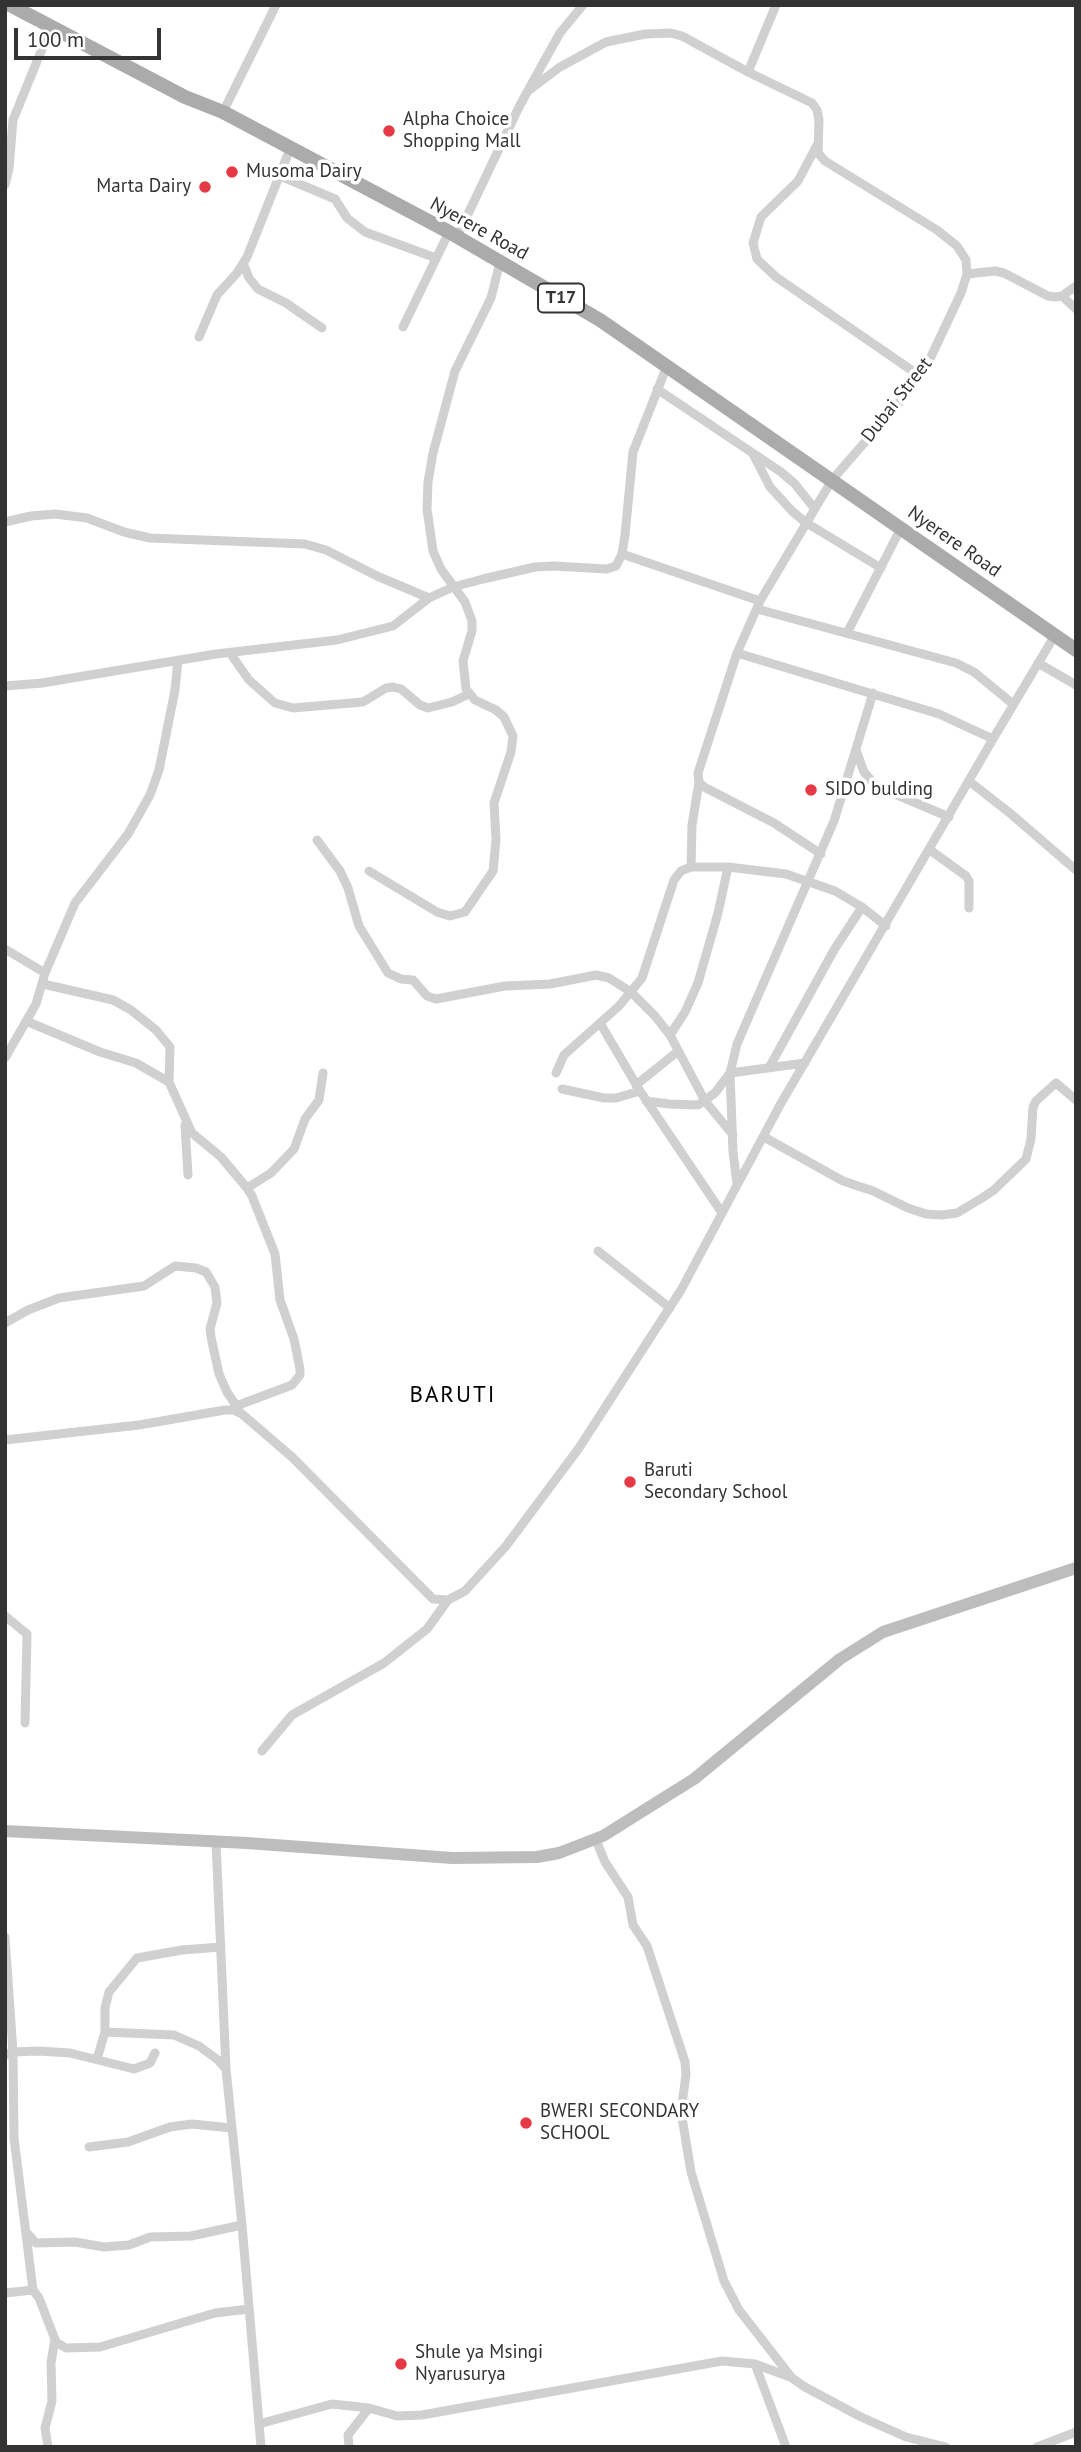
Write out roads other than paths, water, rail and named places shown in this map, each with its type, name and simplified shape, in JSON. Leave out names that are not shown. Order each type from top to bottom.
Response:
[{"type":"main road","name":"Nyerere Road","points":[[10,5],[185,97],[223,112],[453,235],[600,320],[1076,650]]},
{"type":"street","points":[[223,112],[276,5]]},
{"type":"street","points":[[403,327],[436,258],[453,235],[560,33],[583,5]]},
{"type":"street","points":[[748,72],[776,5]]},
{"type":"street","points":[[5,185],[9,169],[9,122],[51,27]]},
{"type":"street","points":[[528,91],[588,50],[606,42],[646,34],[671,33],[682,36],[812,103],[819,120],[818,153],[937,230],[957,246],[966,260],[967,274],[995,271],[1004,273],[1048,296],[1062,296],[1076,286]]},
{"type":"street","points":[[817,144],[798,181],[761,217],[753,243],[757,259],[776,277],[920,376]]},
{"type":"street","points":[[198,337],[217,295],[243,263],[253,245],[290,149]]},
{"type":"street","points":[[278,175],[335,199],[347,218],[365,232],[436,258]]},
{"type":"street","points":[[369,871],[437,912],[450,916],[466,912],[487,882],[494,865],[494,803],[511,752],[513,736],[504,717],[469,694],[463,660],[472,631],[472,621],[465,602],[441,569],[433,551],[427,519],[428,482],[433,453],[455,371],[491,298],[500,262]]},
{"type":"street","points":[[243,263],[249,278],[258,289],[286,303],[322,328]]},
{"type":"street","name":"Dubai Street","points":[[691,867],[692,825],[698,773],[737,653],[758,605],[832,480],[920,376],[948,325],[967,274]]},
{"type":"street","points":[[1062,296],[1076,309]]},
{"type":"street","points":[[5,686],[42,683],[178,660],[337,640],[383,629],[404,618],[429,598],[453,587],[535,568],[554,566],[607,569],[616,566],[622,554],[633,452],[667,366]]},
{"type":"street","points":[[657,389],[795,484],[814,508]]},
{"type":"street","points":[[752,454],[780,500],[805,522],[881,568]]},
{"type":"street","points":[[5,522],[55,514],[87,518],[124,532],[150,538],[305,544],[326,550],[429,598]]},
{"type":"street","points":[[847,633],[901,528]]},
{"type":"street","points":[[622,554],[758,605],[956,663],[974,672],[1013,704]]},
{"type":"street","points":[[262,1751],[292,1715],[363,1676],[399,1653],[427,1629],[447,1600],[465,1591],[506,1546],[598,1419],[670,1308],[805,1063],[1055,635]]},
{"type":"street","points":[[230,653],[249,680],[275,703],[293,708],[363,702],[386,688],[401,689],[420,705],[428,708],[469,694]]},
{"type":"street","points":[[737,653],[939,714],[993,739]]},
{"type":"street","points":[[5,1058],[43,984],[45,973],[75,903],[128,834],[150,795],[159,769],[175,690],[178,660]]},
{"type":"street","points":[[1038,663],[1076,685]]},
{"type":"street","points":[[737,1184],[730,1073],[737,1044],[821,853],[846,788],[873,693]]},
{"type":"street","points":[[856,750],[864,772],[876,786],[949,817]]},
{"type":"street","points":[[969,781],[1076,870]]},
{"type":"street","points":[[699,782],[712,792],[751,810],[821,853]]},
{"type":"street","points":[[317,840],[342,874],[359,926],[388,973],[401,979],[413,980],[427,996],[436,999],[486,989],[550,984],[596,975],[609,978],[631,992],[655,1016],[670,1035],[705,1101],[733,1135]]},
{"type":"street","points":[[930,850],[966,876],[969,881],[968,908]]},
{"type":"street","points":[[556,1073],[564,1055],[600,1023],[642,978],[674,880],[681,871],[691,867],[728,867],[786,874],[810,880],[862,907],[886,926]]},
{"type":"street","points":[[670,1035],[685,1012],[698,983],[728,867]]},
{"type":"street","points":[[770,1066],[834,950],[862,907]]},
{"type":"street","points":[[5,949],[45,973]]},
{"type":"street","points":[[5,1440],[139,1425],[239,1410],[292,1385],[300,1375],[294,1339],[280,1300],[275,1254],[247,1188],[221,1157],[192,1133],[185,1120],[169,1082],[170,1047],[144,1020],[113,1000],[43,984]]},
{"type":"street","points":[[26,1021],[100,1052],[136,1063],[169,1082]]},
{"type":"street","points":[[600,1023],[646,1101],[722,1213]]},
{"type":"street","points":[[562,1089],[604,1098],[616,1097],[638,1088],[677,1052]]},
{"type":"street","points":[[646,1101],[690,1106],[705,1101],[715,1093],[730,1073],[805,1063]]},
{"type":"street","points":[[247,1188],[271,1173],[295,1150],[305,1119],[318,1100],[323,1073]]},
{"type":"street","points":[[764,1137],[843,1181],[873,1191],[908,1208],[926,1214],[942,1215],[957,1213],[994,1190],[1026,1159],[1031,1139],[1033,1107],[1035,1101],[1046,1091],[1056,1083],[1076,1100]]},
{"type":"street","points":[[185,1120],[188,1175]]},
{"type":"street","points":[[598,1251],[670,1308]]},
{"type":"street","points":[[5,1323],[28,1310],[59,1298],[144,1286],[171,1267],[196,1268],[206,1272],[215,1287],[217,1304],[210,1329],[219,1374],[239,1410],[309,1473],[433,1599],[447,1600]]},
{"type":"street","points":[[5,1831],[452,1858],[537,1857],[559,1853],[596,1840],[694,1779],[839,1659],[883,1632],[1076,1568]]},
{"type":"street","points":[[5,1616],[27,1634],[25,1723]]},
{"type":"street","points":[[596,1840],[605,1862],[628,1897],[633,1925],[647,1946],[685,2062],[686,2076],[681,2111],[683,2128],[691,2172],[724,2281],[739,2310],[792,2378]]},
{"type":"street","points":[[216,1842],[226,2069],[261,2447]]},
{"type":"street","points":[[5,1937],[12,2114],[33,2290],[40,2298],[59,2346],[100,2347],[215,2313],[249,2309]]},
{"type":"street","points":[[97,2059],[104,2032],[109,1992],[137,1958],[221,1947]]},
{"type":"street","points":[[104,2032],[174,2035],[207,2052],[226,2069]]},
{"type":"street","points":[[9,2053],[70,2053],[136,2069],[150,2063],[155,2053]]},
{"type":"street","points":[[89,2147],[128,2142],[170,2127],[191,2124],[231,2128]]},
{"type":"street","points":[[27,2232],[35,2243],[75,2242],[100,2248],[129,2245],[150,2237],[191,2236],[242,2225]]},
{"type":"street","points":[[5,2293],[33,2290]]},
{"type":"street","points":[[48,2447],[45,2428],[52,2401],[51,2363],[55,2339]]},
{"type":"street","points":[[259,2424],[332,2404],[369,2408],[397,2416],[422,2415],[714,2362],[732,2361],[755,2364],[792,2378],[822,2397],[888,2430],[946,2447]]},
{"type":"street","points":[[755,2364],[786,2447]]},
{"type":"street","points":[[349,2447],[348,2435],[369,2408]]},
{"type":"street","points":[[1037,2447],[1076,2432]]},
{"type":"place","name":"Alpha Choice Shopping Mall","points":[[389,131]]},
{"type":"place","name":"Musoma Dairy","points":[[232,172]]},
{"type":"place","name":"Marta Dairy","points":[[205,187]]},
{"type":"place","name":"SIDO bulding","points":[[811,790]]},
{"type":"place","name":"Baruti Secondary School","points":[[630,1482]]},
{"type":"place","name":"BWERI SECONDARY SCHOOL","points":[[526,2123]]},
{"type":"place","name":"Shule ya Msingi Nyarusurya","points":[[401,2364]]},
{"type":"district","name":"BARUTI","points":[[453,1395]]}]
